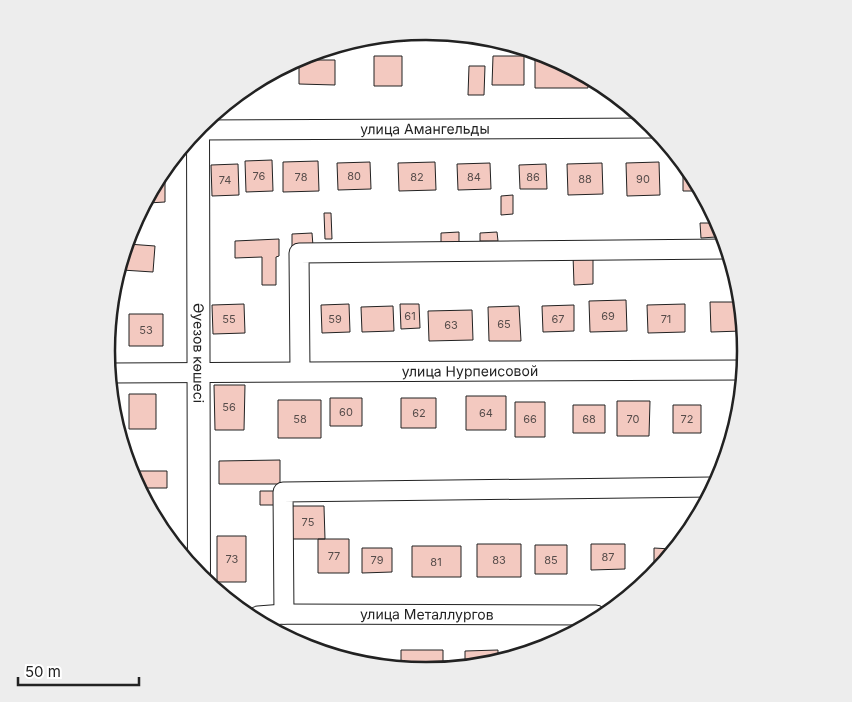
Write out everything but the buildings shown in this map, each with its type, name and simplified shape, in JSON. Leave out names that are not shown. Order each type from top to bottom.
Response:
[{"type":"main road","name":"Әуезов көшесі","points":[[197,141],[200,564]]},
{"type":"street","name":"улица Амангельды","points":[[208,129],[643,128]]},
{"type":"street","points":[[300,371],[299,253],[719,249]]},
{"type":"street","name":"улица Нурпеисовой","points":[[116,373],[736,370]]},
{"type":"street","points":[[284,614],[283,492],[706,487]]},
{"type":"street","name":"улица Металлургов","points":[[263,616],[284,614],[592,614]]}]
